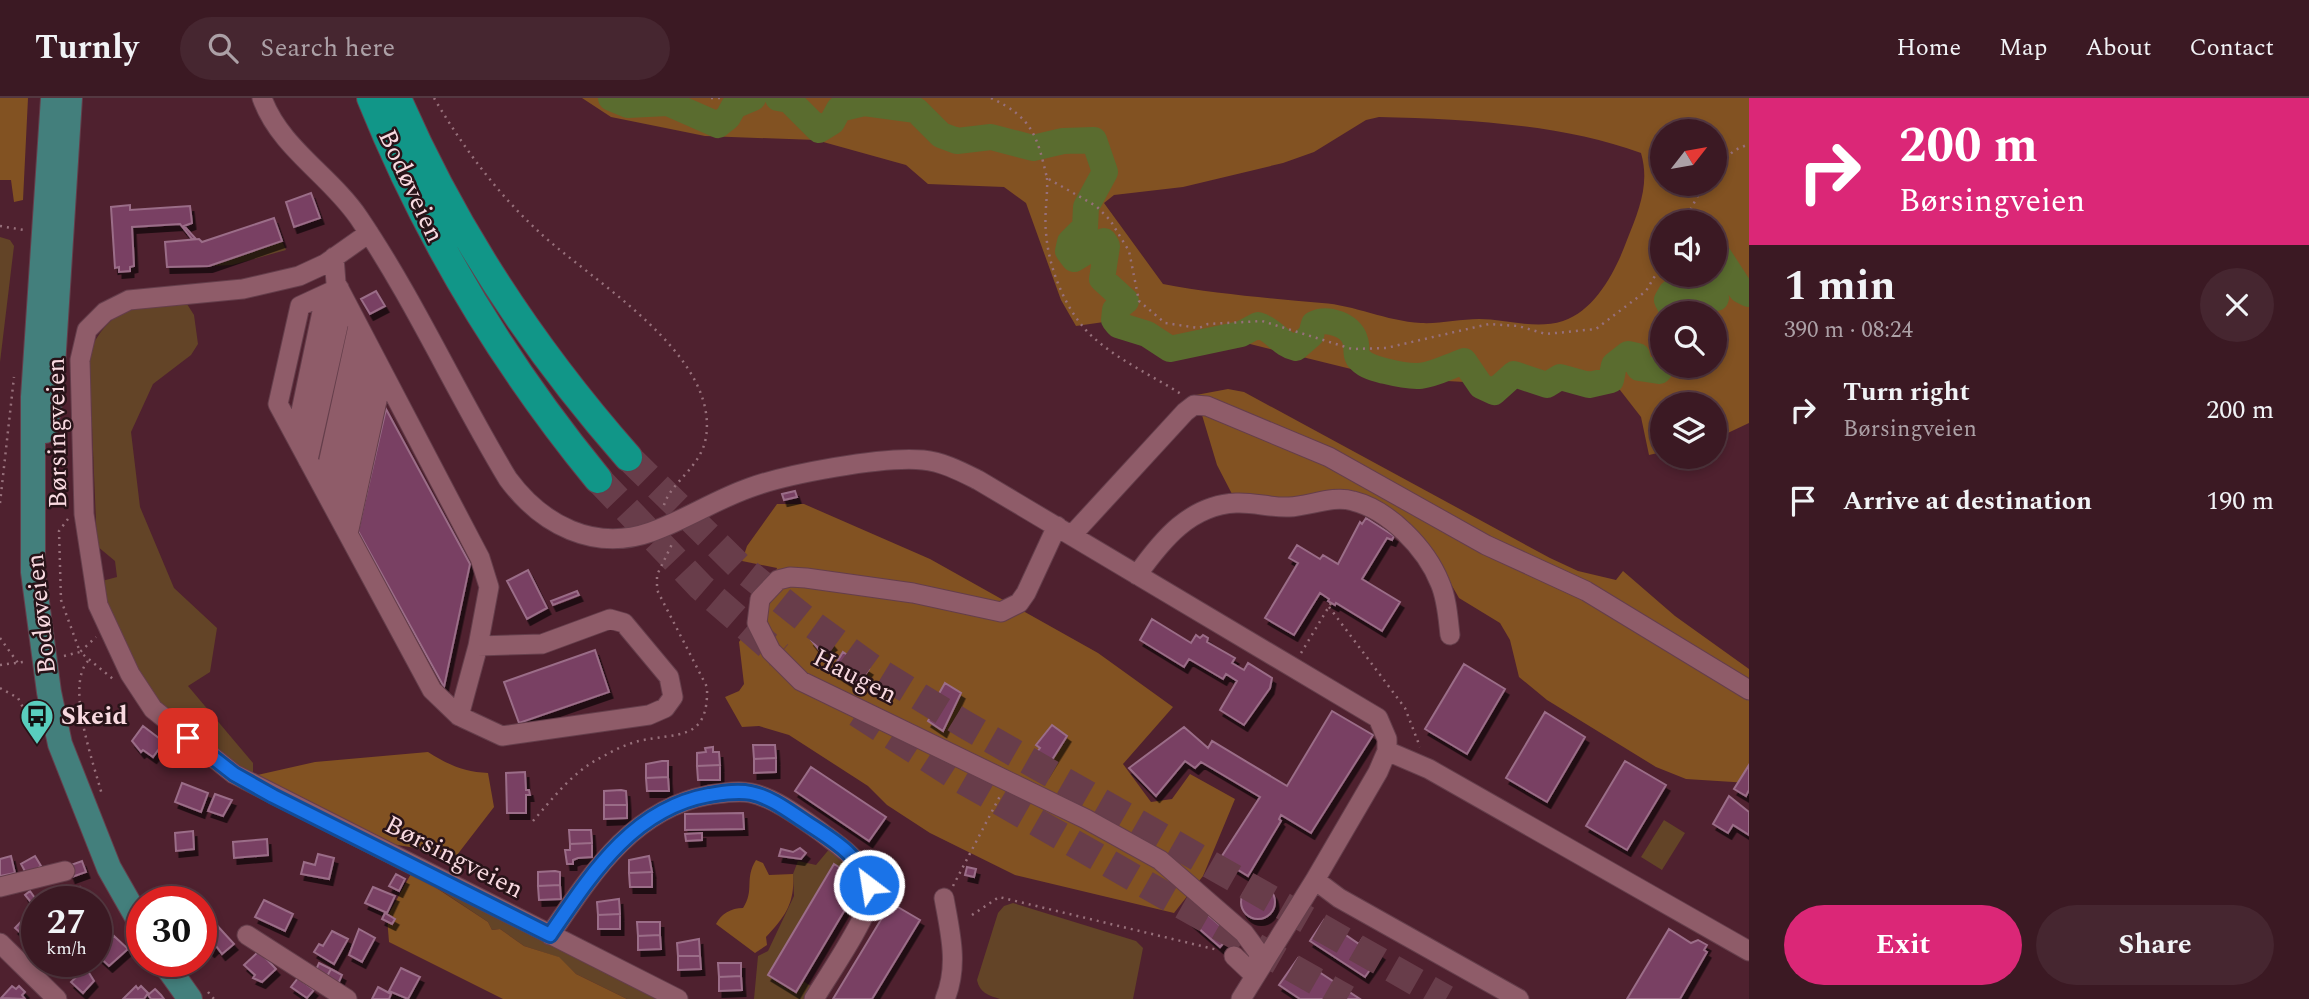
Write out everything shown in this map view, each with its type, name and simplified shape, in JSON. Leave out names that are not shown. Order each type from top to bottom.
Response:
[{"type":"highway","points":[[362,98],[387,139]]},
{"type":"highway","name":"Bodøveien","points":[[371,98],[421,214],[474,307],[544,411],[598,479]]},
{"type":"highway","name":"Bodøveien","points":[[397,98],[448,203],[491,276],[555,370],[628,457]]},
{"type":"main road","name":"Bodøveien","points":[[53,98],[33,397],[33,572],[46,679],[60,744],[109,868],[126,898]]},
{"type":"main road","name":"Bodøveien","points":[[35,494],[51,397],[70,98]]},
{"type":"main road","points":[[174,977],[190,999]]},
{"type":"street","points":[[262,98],[278,130],[351,206],[369,233],[508,479],[527,503],[560,527],[597,538],[636,536],[763,483],[906,460],[932,462],[957,469],[1378,718],[1385,729],[1387,751],[1315,880],[1276,945],[1257,970],[1246,998]]},
{"type":"street","name":"Børsingveien","points":[[369,233],[334,257],[299,276],[243,289],[129,299],[105,312],[95,321],[81,345],[79,360],[84,514],[98,605],[141,693],[172,726],[234,774],[678,999]]},
{"type":"street","points":[[334,257],[342,294],[480,558],[489,587],[478,646],[459,716]]},
{"type":"street","points":[[342,294],[300,306],[278,404],[432,690],[459,716],[502,736],[649,715],[665,708],[673,697],[669,677],[624,623],[610,619],[542,644],[478,646]]},
{"type":"street","points":[[309,460],[342,294]]},
{"type":"street","points":[[323,487],[358,326]]},
{"type":"street","points":[[335,509],[370,348]]},
{"type":"street","points":[[348,534],[383,373]]},
{"type":"street","points":[[1194,405],[1207,406],[1329,457],[1486,545],[1586,591],[1749,690]]},
{"type":"street","name":"Haugen","points":[[1194,405],[1070,534],[1019,603],[1001,612],[913,593],[790,577],[768,587],[757,611],[757,623],[771,651],[801,681],[1127,840],[1160,860],[1244,933],[1258,952],[1257,970]]},
{"type":"street","points":[[1137,575],[1154,550],[1190,516],[1214,505],[1240,503],[1272,508],[1354,501],[1394,522],[1429,563],[1440,583],[1450,635]]},
{"type":"street","points":[[1387,751],[1429,769],[1749,951]]},
{"type":"street","points":[[550,935],[609,855],[645,820],[690,799],[728,792],[751,793],[769,800],[816,829],[853,857],[866,874],[869,905],[814,999]]},
{"type":"street","points":[[0,887],[65,871]]},
{"type":"street","points":[[1315,880],[1339,898],[1519,999]]},
{"type":"street","points":[[944,898],[952,942],[953,967],[952,983],[945,999]]},
{"type":"street","points":[[247,935],[347,999]]},
{"type":"street","points":[[0,943],[57,999]]},
{"type":"street","points":[[1234,956],[1257,970]]},
{"type":"path","points":[[434,98],[460,142],[491,183],[538,232],[647,322],[689,372],[701,394],[706,438],[692,470],[666,498],[663,513]]},
{"type":"path","points":[[710,98],[722,98]]},
{"type":"path","points":[[991,98],[1019,114],[1038,140],[1047,178],[1049,203],[1045,229],[1048,253],[1081,324],[1095,339],[1194,405]]},
{"type":"path","points":[[1727,156],[1749,145]]},
{"type":"path","points":[[1047,178],[1096,206],[1120,233],[1129,251],[1139,300],[1158,319],[1199,328],[1208,324],[1257,321],[1306,335],[1313,340],[1352,349],[1437,337],[1460,328],[1489,324],[1518,326],[1546,334],[1596,328],[1646,291],[1650,284]]},
{"type":"path","points":[[0,226],[27,230]]},
{"type":"path","points":[[84,514],[72,517],[59,531],[60,591],[80,652],[130,694],[141,693]]},
{"type":"path","points":[[533,821],[569,780],[602,757],[638,741],[673,738],[689,733],[701,718],[707,704],[707,687],[657,590],[657,575],[671,549],[673,536]]},
{"type":"path","points":[[1292,667],[1330,605],[1405,708],[1429,769]]},
{"type":"path","points":[[0,638],[18,663]]},
{"type":"path","points":[[61,657],[80,652]]},
{"type":"path","points":[[88,661],[79,677],[80,699],[103,797]]},
{"type":"path","points":[[0,665],[23,662]]},
{"type":"path","points":[[0,688],[18,698],[37,735]]},
{"type":"path","points":[[944,898],[960,876],[978,832],[993,810],[1006,780]]},
{"type":"path","points":[[972,915],[999,897],[1207,946],[1234,956]]},
{"type":"shaded area","points":[[0,98],[28,98],[23,200],[14,202],[11,180],[0,180]]},
{"type":"shaded area","points":[[582,98],[1749,98],[1749,423],[1727,433],[1727,392],[1650,392],[1649,455],[1641,417],[1620,390],[1589,377],[1501,384],[1429,380],[1351,369],[1246,343],[1169,340],[1144,328],[1111,321],[1076,326],[1061,300],[1026,203],[1004,187],[928,184],[906,165],[816,140],[705,136],[611,117]],"holes":[[[1379,117],[1478,122],[1545,129],[1578,135],[1641,153],[1644,186],[1639,207],[1622,252],[1603,288],[1585,308],[1563,321],[1532,324],[1479,319],[1421,323],[1334,304],[1163,284],[1104,203],[1114,195],[1183,187],[1283,163],[1314,152],[1366,120]]]},
{"type":"shaded area","points":[[0,237],[10,240],[14,246],[0,362]]},
{"type":"shaded area","points":[[282,241],[286,250],[232,265],[209,266]]},
{"type":"shaded area","points":[[187,304],[194,315],[198,344],[191,355],[153,384],[131,432],[140,507],[174,588],[217,628],[210,672],[188,686],[253,763],[253,776],[157,701],[140,680],[104,600],[102,581],[117,577],[115,561],[97,546],[89,353],[107,325],[117,316],[141,308]]},
{"type":"shaded area","points":[[1228,389],[1244,392],[1578,571],[1616,580],[1623,571],[1675,616],[1749,669],[1749,783],[1686,779],[1656,767],[1547,700],[1519,677],[1510,640],[1500,623],[1459,598],[1436,558],[1380,508],[1343,489],[1288,499],[1260,499],[1232,494],[1217,465],[1196,395]]},
{"type":"shaded area","points":[[777,504],[804,504],[930,559],[1098,653],[1173,707],[1123,764],[1151,802],[1172,799],[1190,774],[1235,799],[1203,876],[1174,913],[1015,875],[930,833],[887,805],[868,786],[789,735],[759,726],[742,727],[725,697],[739,691],[744,684],[739,642],[767,603],[777,568],[742,561],[747,546]]},
{"type":"shaded area","points":[[428,752],[457,767],[488,773],[494,807],[457,855],[380,842],[253,776],[315,762]]},
{"type":"shaded area","points":[[1664,820],[1685,833],[1662,870],[1641,857]]},
{"type":"shaded area","points":[[831,847],[855,863],[849,873],[833,864],[768,975],[796,992],[803,981],[814,988],[807,999],[754,999],[758,956],[768,951],[794,896],[793,874],[798,861],[816,865]]},
{"type":"shaded area","points":[[756,860],[763,863],[769,875],[793,874],[793,884],[788,908],[766,937],[767,945],[755,953],[716,924],[727,912],[743,908],[747,902],[752,867]]},
{"type":"shaded area","points":[[412,872],[488,922],[492,930],[500,929],[524,946],[559,957],[576,974],[627,999],[503,999],[389,942],[387,917]]},
{"type":"shaded area","points":[[413,872],[664,999],[627,999],[576,974],[558,957],[524,946],[500,929],[492,930],[488,922]]},
{"type":"shaded area","points":[[1013,903],[1136,941],[1143,948],[1133,999],[1000,999],[985,993],[977,980],[998,913],[1004,906]]},
{"type":"building","points":[[311,193],[320,218],[294,227],[286,202]]},
{"type":"building","points":[[130,205],[130,210],[190,206],[192,223],[184,226],[196,239],[192,239],[180,224],[132,227],[134,266],[130,267],[130,271],[119,272],[119,267],[115,268],[111,207]]},
{"type":"building","points":[[274,218],[282,241],[209,266],[167,267],[165,242],[199,239],[202,242]]},
{"type":"building","points":[[376,291],[385,306],[370,314],[361,299]]},
{"type":"building","points":[[386,409],[470,564],[444,687],[358,531]]},
{"type":"building","points":[[795,491],[797,497],[784,500],[782,494]]},
{"type":"building","points":[[1366,518],[1394,536],[1392,540],[1387,538],[1362,579],[1400,602],[1382,631],[1336,603],[1335,605],[1328,601],[1329,599],[1320,593],[1294,635],[1265,618],[1298,563],[1289,558],[1297,545],[1320,559],[1323,555],[1338,564],[1360,522],[1362,524]]},
{"type":"building","points":[[528,570],[547,608],[527,619],[507,581]]},
{"type":"building","points":[[577,591],[579,595],[553,605],[551,601]]},
{"type":"building","points":[[1152,619],[1191,643],[1196,635],[1200,638],[1203,635],[1208,638],[1207,642],[1235,658],[1232,663],[1244,670],[1248,663],[1272,678],[1270,688],[1244,725],[1220,710],[1237,681],[1226,674],[1223,679],[1189,659],[1184,667],[1140,640]]},
{"type":"building","points":[[822,631],[833,644],[822,653],[811,640]]},
{"type":"building","points":[[595,650],[609,692],[519,723],[504,682]]},
{"type":"building","points":[[843,652],[869,669],[857,686],[832,670]]},
{"type":"building","points":[[1464,664],[1505,689],[1467,754],[1425,729]]},
{"type":"building","points":[[945,683],[961,693],[943,731],[928,721],[936,708],[932,706]]},
{"type":"building","points":[[1332,711],[1373,735],[1311,833],[1281,815],[1281,821],[1248,876],[1220,859],[1260,797],[1201,762],[1195,768],[1185,761],[1156,796],[1129,768],[1184,727],[1208,748],[1212,741],[1287,786]]},
{"type":"building","points":[[1545,712],[1585,737],[1547,802],[1506,778]]},
{"type":"building","points":[[1052,725],[1067,736],[1045,771],[1031,760],[1040,748],[1036,745]]},
{"type":"building","points":[[143,726],[164,742],[153,757],[143,750],[141,752],[132,741]]},
{"type":"building","points":[[753,745],[775,745],[776,758],[754,759]]},
{"type":"building","points":[[713,747],[713,752],[719,752],[720,765],[697,766],[697,753],[706,752],[705,748]]},
{"type":"building","points":[[776,758],[776,772],[754,773],[754,759]]},
{"type":"building","points":[[668,761],[668,777],[646,778],[646,764]]},
{"type":"building","points":[[1625,761],[1666,785],[1627,850],[1586,826]]},
{"type":"building","points":[[720,765],[720,780],[698,780],[697,766]]},
{"type":"building","points":[[1749,765],[1749,790],[1746,796],[1734,789]]},
{"type":"building","points":[[811,767],[886,817],[869,841],[795,791]]},
{"type":"building","points":[[525,772],[526,790],[529,790],[530,795],[526,795],[526,813],[507,813],[506,773]]},
{"type":"building","points":[[668,777],[669,791],[647,791],[646,778]]},
{"type":"building","points":[[182,783],[208,793],[201,812],[175,802]]},
{"type":"building","points":[[604,791],[626,791],[627,805],[604,805]]},
{"type":"building","points":[[215,794],[232,800],[223,816],[208,811]]},
{"type":"building","points":[[1729,796],[1749,812],[1749,835],[1733,825],[1728,833],[1713,824]]},
{"type":"building","points":[[604,805],[627,805],[627,818],[604,819]]},
{"type":"building","points":[[743,813],[744,829],[685,830],[685,814]]},
{"type":"building","points":[[569,830],[591,830],[592,843],[570,844]]},
{"type":"building","points":[[193,831],[194,849],[176,851],[175,833]]},
{"type":"building","points":[[702,833],[702,840],[686,841],[685,834]]},
{"type":"building","points":[[267,839],[268,855],[234,858],[233,842]]},
{"type":"building","points":[[592,843],[592,857],[578,858],[573,860],[573,864],[567,864],[565,850],[570,850],[570,844]]},
{"type":"building","points":[[800,848],[806,853],[801,859],[779,856],[781,849],[793,852]]},
{"type":"building","points":[[318,854],[334,858],[329,879],[301,874],[304,862],[315,865]]},
{"type":"building","points":[[11,856],[15,873],[0,876],[0,859]]},
{"type":"building","points":[[35,856],[41,866],[27,875],[21,864]]},
{"type":"building","points":[[649,856],[652,872],[629,873],[629,860]]},
{"type":"building","points":[[82,861],[86,872],[72,877],[68,866]]},
{"type":"building","points":[[834,864],[862,881],[796,992],[768,975]]},
{"type":"building","points":[[967,867],[976,869],[974,877],[965,875]]},
{"type":"building","points":[[538,872],[560,872],[560,885],[538,886]]},
{"type":"building","points":[[652,872],[652,887],[630,887],[629,873]]},
{"type":"building","points":[[396,874],[405,879],[399,891],[389,886]]},
{"type":"building","points":[[560,885],[561,899],[539,900],[538,886]]},
{"type":"building","points":[[1258,885],[1270,890],[1275,902],[1270,914],[1258,919],[1246,914],[1241,902],[1246,890]]},
{"type":"building","points":[[373,887],[395,896],[387,913],[365,903]]},
{"type":"building","points":[[619,899],[620,914],[598,915],[597,902]]},
{"type":"building","points":[[264,900],[293,914],[285,931],[255,917]]},
{"type":"building","points":[[1192,901],[1231,935],[1220,947],[1181,913]]},
{"type":"building","points":[[891,903],[920,920],[872,999],[833,999]]},
{"type":"building","points":[[385,913],[395,919],[392,924],[382,919]]},
{"type":"building","points":[[620,914],[620,929],[598,929],[598,915]]},
{"type":"building","points":[[1324,920],[1359,944],[1362,939],[1381,954],[1365,977],[1310,941]]},
{"type":"building","points":[[21,922],[21,933],[15,928]]},
{"type":"building","points":[[637,922],[660,922],[660,935],[638,936]]},
{"type":"building","points":[[217,925],[234,944],[222,954],[217,947]]},
{"type":"building","points":[[359,929],[375,938],[362,962],[349,955]]},
{"type":"building","points":[[1669,929],[1691,943],[1698,940],[1707,945],[1704,950],[1707,952],[1680,999],[1627,999]]},
{"type":"building","points":[[332,931],[348,939],[334,964],[314,952],[319,944],[323,946]]},
{"type":"building","points":[[660,935],[661,949],[638,950],[638,936]]},
{"type":"building","points":[[114,936],[126,947],[126,951],[112,963]]},
{"type":"building","points":[[699,939],[700,956],[678,956],[677,943]]},
{"type":"building","points":[[259,951],[276,969],[262,982],[253,978],[255,975],[244,965]]},
{"type":"building","points":[[678,956],[700,956],[701,969],[678,970]]},
{"type":"building","points":[[1298,958],[1360,999],[1300,999],[1279,985]]},
{"type":"building","points":[[319,963],[331,969],[326,978],[315,972]]},
{"type":"building","points":[[718,963],[741,963],[741,976],[719,977]]},
{"type":"building","points":[[401,968],[420,977],[408,999],[389,991]]},
{"type":"building","points":[[331,969],[342,975],[338,984],[326,978]]},
{"type":"building","points":[[741,976],[742,990],[719,991],[719,977]]},
{"type":"building","points":[[76,977],[92,977],[94,981],[83,993],[71,982]]},
{"type":"building","points":[[298,978],[314,990],[307,998],[291,987]]},
{"type":"building","points":[[12,986],[16,989],[19,986],[25,992],[22,995],[25,999],[1,998]]},
{"type":"building","points":[[136,986],[138,989],[141,986],[148,993],[144,999],[123,999]]},
{"type":"building","points":[[378,987],[391,994],[389,999],[372,999]]},
{"type":"building","points":[[155,989],[164,999],[151,999],[148,995]]},
{"type":"waterway","points":[[611,98],[628,105],[668,103],[718,125],[728,117],[734,106],[753,98]]},
{"type":"waterway","points":[[778,98],[789,100],[819,130],[832,122],[839,109],[864,103],[916,110],[941,135],[957,141],[991,137],[1033,148],[1063,141],[1094,140],[1105,172],[1086,207],[1085,227],[1070,242],[1068,251],[1074,259],[1104,241],[1107,246],[1102,279],[1126,301],[1115,310],[1114,320],[1118,325],[1147,334],[1170,349],[1241,334],[1258,325],[1296,348],[1311,335],[1314,324],[1325,321],[1349,330],[1355,340],[1358,358],[1369,366],[1418,376],[1434,373],[1464,361],[1481,386],[1494,392],[1514,374],[1547,385],[1560,377],[1589,385],[1611,380],[1614,365],[1628,354],[1637,356],[1639,368],[1650,370]]},
{"type":"waterway","points":[[1727,268],[1741,290],[1749,294]]},
{"type":"waterway","points":[[1668,301],[1671,293],[1685,295],[1697,290],[1709,300],[1716,298],[1713,287]]},
{"type":"tunnel","points":[[628,457],[739,566],[805,619],[874,669],[964,724],[1446,999]]},
{"type":"tunnel","points":[[598,479],[701,587],[779,655]]},
{"type":"tunnel","points":[[857,713],[957,777],[1347,999]]},
{"type":"place","name":"Skeid","points":[[37,746]]},
{"type":"route","points":[[188,738],[234,774],[273,796],[550,935],[609,855],[645,820],[690,799],[728,792],[760,796],[816,829],[858,862],[869,885]]}]
